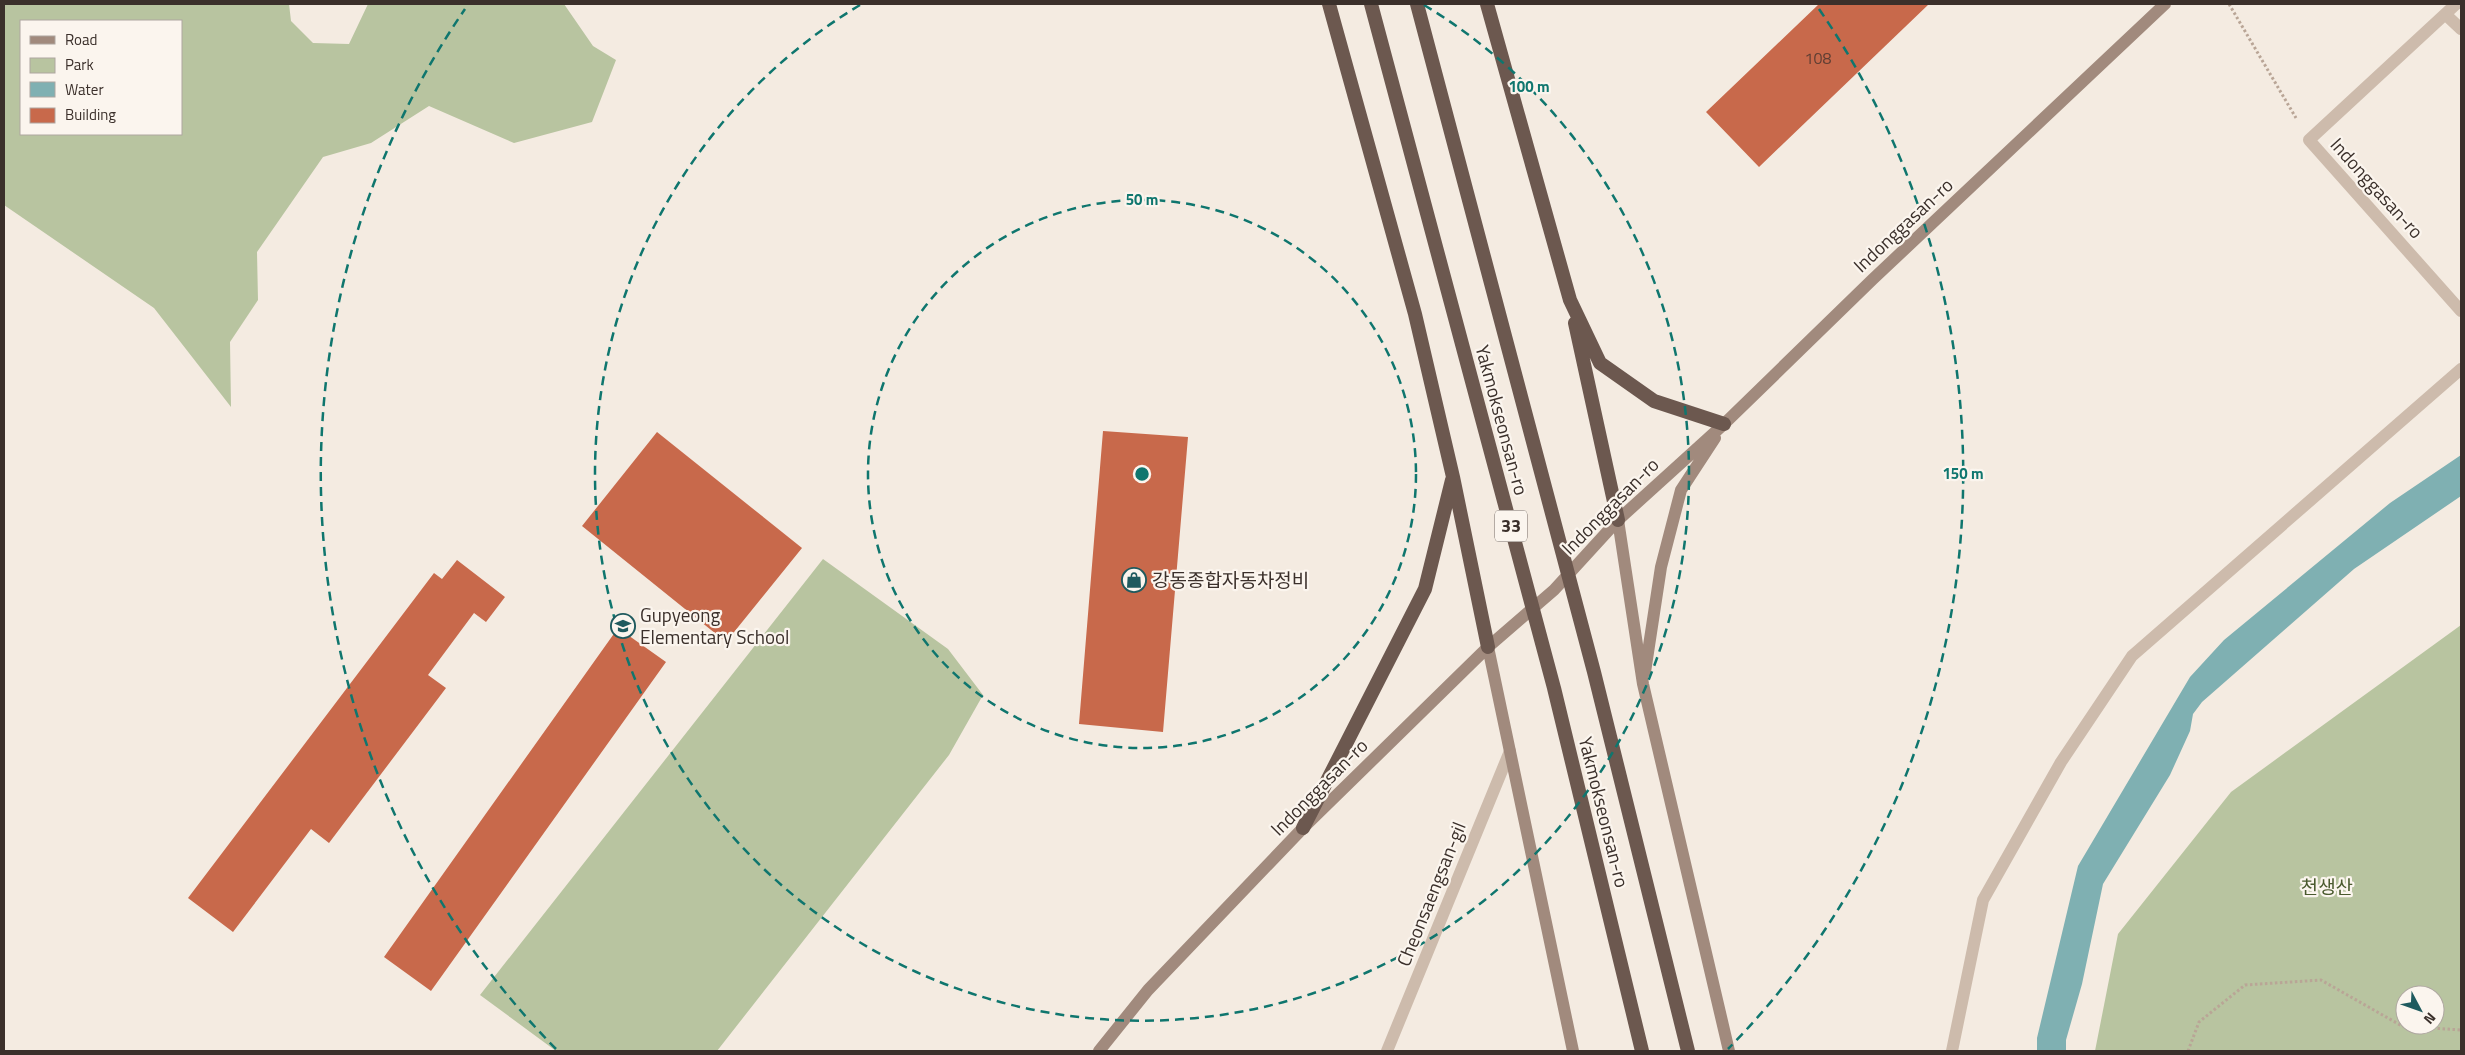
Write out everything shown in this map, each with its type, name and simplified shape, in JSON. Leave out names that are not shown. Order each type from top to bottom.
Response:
[{"type":"highway","points":[[1329,4],[1415,314],[1453,477],[1488,647]]},
{"type":"highway","name":"Yakmokseonsan-ro","points":[[1370,4],[1554,688],[1642,1051]]},
{"type":"highway","name":"Yakmokseonsan-ro","points":[[1417,4],[1594,672],[1688,1051]]},
{"type":"highway","points":[[1487,4],[1570,300],[1618,520]]},
{"type":"highway","points":[[1570,300],[1600,363],[1654,401],[1724,424]]},
{"type":"highway","points":[[1303,828],[1425,589],[1453,477]]},
{"type":"main road","name":"Indonggasan-ro","points":[[1099,1051],[1148,990],[1303,828],[1488,647],[1554,590],[1618,520],[1724,424],[1873,279],[2165,4]]},
{"type":"main road","points":[[1643,684],[1661,568],[1681,490],[1724,424]]},
{"type":"main road","points":[[1618,520],[1643,684],[1728,1051]]},
{"type":"main road","points":[[1488,647],[1573,1051]]},
{"type":"street","name":"Indonggasan-ro","points":[[2456,4],[2309,140],[2461,311]]},
{"type":"street","points":[[2445,14],[2461,29]]},
{"type":"street","points":[[1952,1051],[1983,900],[2061,762],[2132,656],[2461,369]]},
{"type":"street","name":"Cheonsaengsan-gil","points":[[1387,1051],[1510,751]]},
{"type":"path","points":[[2229,4],[2309,140]]},
{"type":"path","points":[[2188,1051],[2199,1022],[2245,985],[2321,980],[2402,1026],[2461,1030]]},
{"type":"green space","points":[[4,4],[289,4],[291,21],[313,43],[349,44],[368,4],[564,4],[593,46],[616,60],[592,122],[514,143],[429,106],[371,143],[323,157],[257,252],[258,300],[230,342],[231,407],[154,308],[4,205]]},
{"type":"green space","points":[[823,559],[948,649],[983,695],[949,755],[717,1051],[556,1051],[480,995]]},
{"type":"green space","name":"천생산","points":[[2461,625],[2461,1051],[2095,1051],[2118,934],[2231,792]]},
{"type":"water","points":[[2461,455],[2461,496],[2354,569],[2202,702],[2193,714],[2190,731],[2170,775],[2103,884],[2082,984],[2066,1040],[2066,1051],[2037,1051],[2037,1038],[2078,866],[2190,677],[2224,640],[2390,503]]},
{"type":"building","points":[[1819,4],[1929,4],[1759,167],[1706,112]]},
{"type":"building","name":"강동종합자동차정비","points":[[1103,431],[1188,437],[1163,732],[1079,724]]},
{"type":"building","points":[[657,432],[802,548],[726,642],[582,526]]},
{"type":"building","points":[[457,560],[505,597],[486,622],[474,613],[428,675],[446,688],[329,843],[311,829],[233,932],[188,898],[434,573],[442,579]]},
{"type":"building","points":[[618,628],[666,662],[431,991],[384,957]]},
{"type":"place","name":"강동종합자동차정비","points":[[1134,580]]},
{"type":"place","name":"Gupyeong Elementary School","points":[[623,626]]}]
